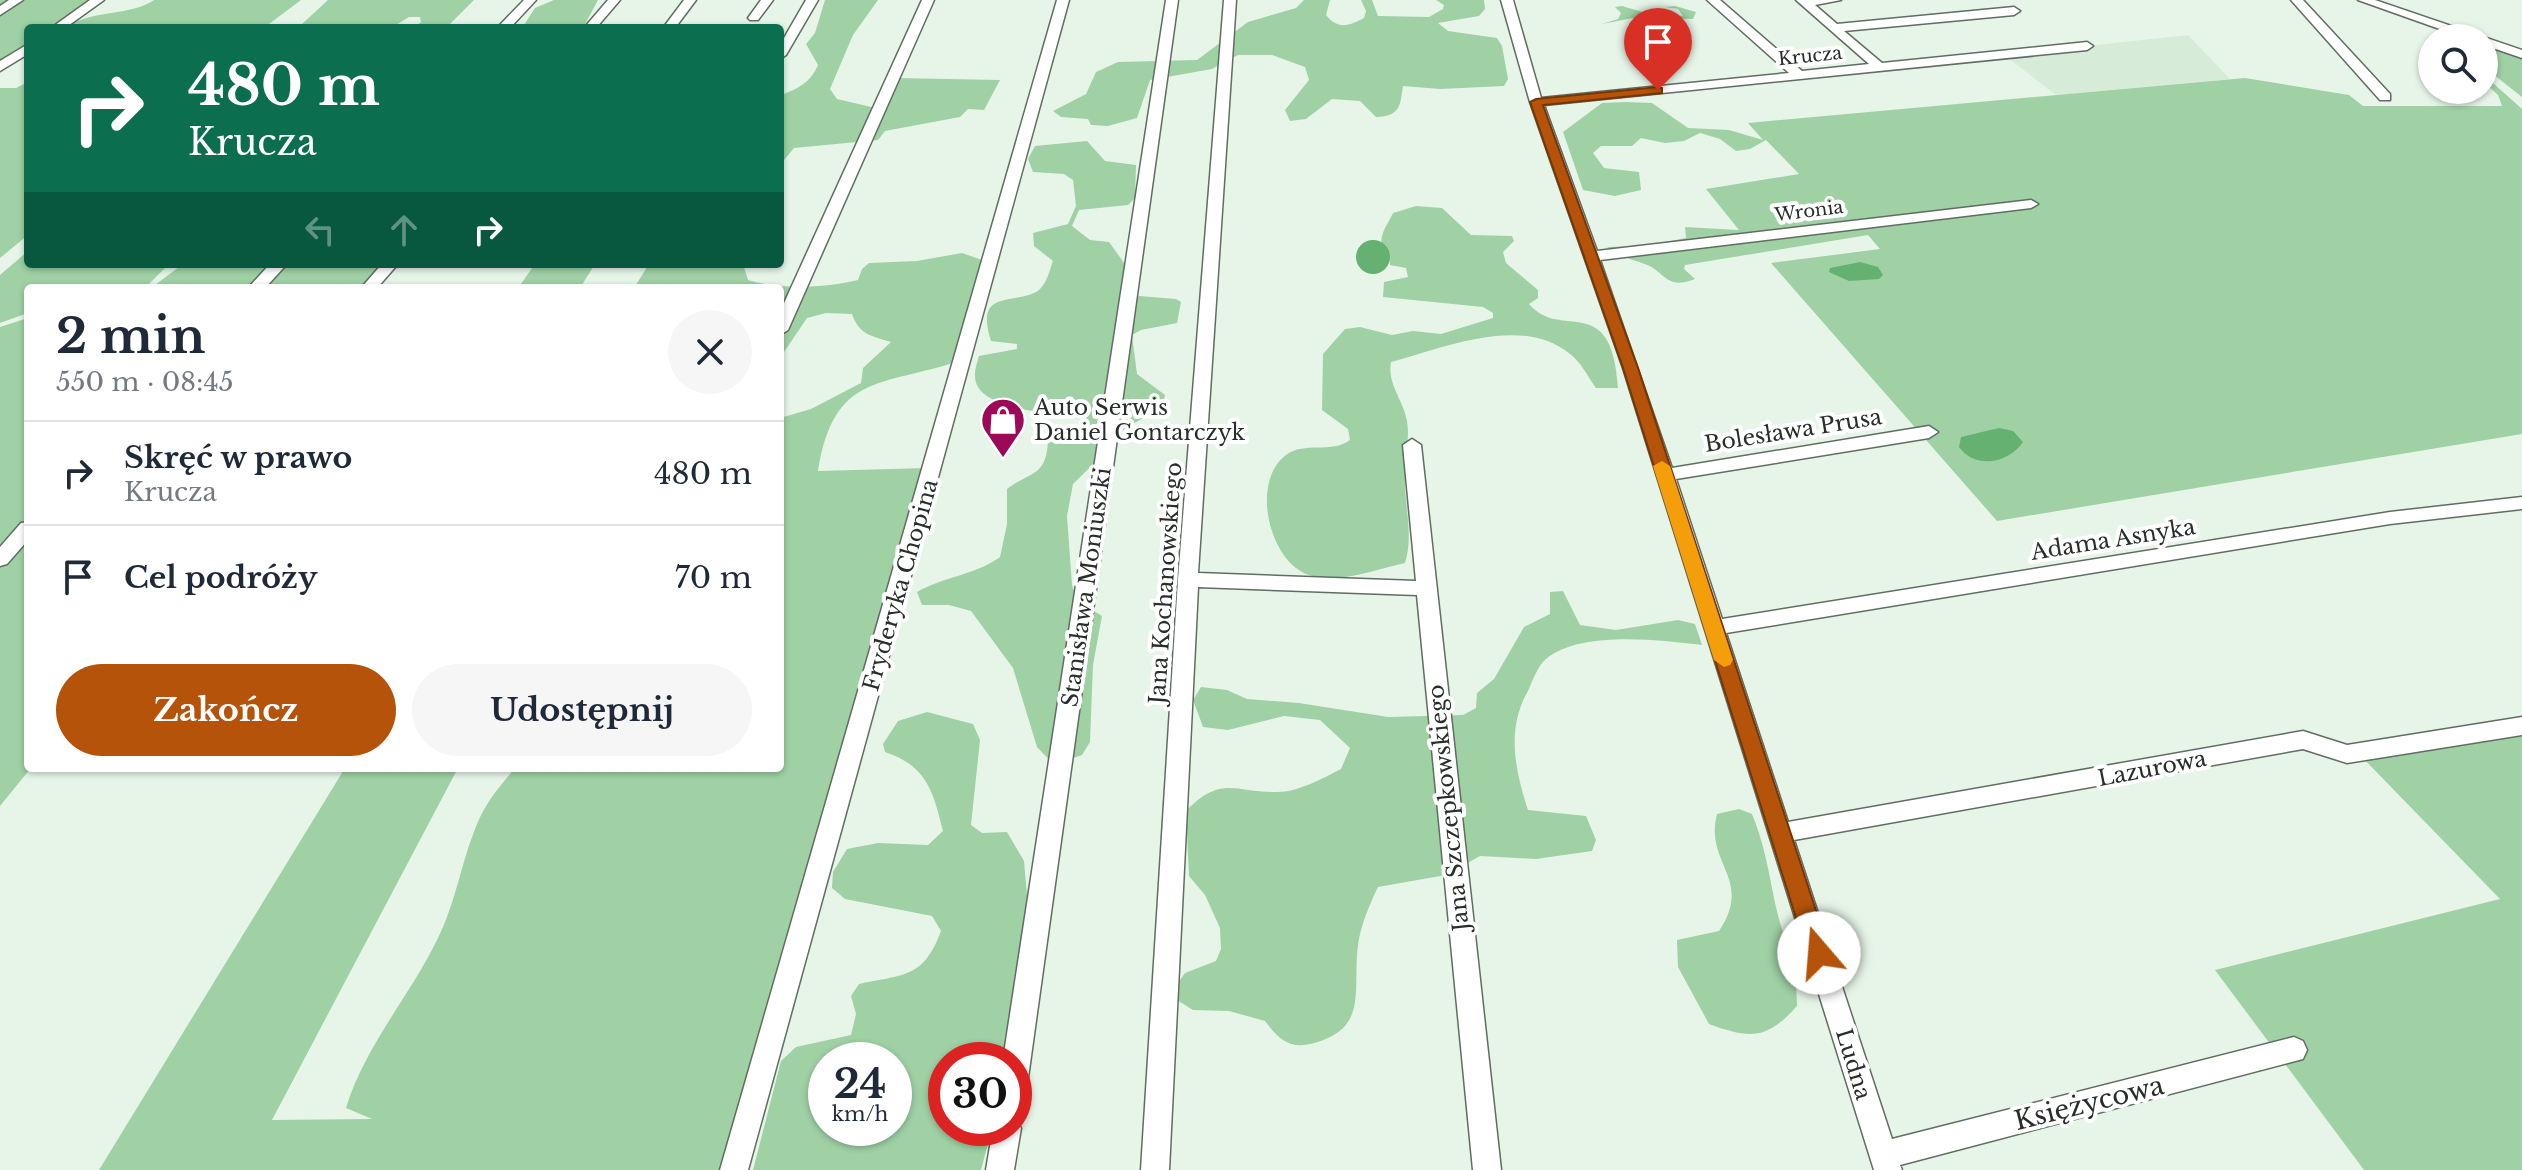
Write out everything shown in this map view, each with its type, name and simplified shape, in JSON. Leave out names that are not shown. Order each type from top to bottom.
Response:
[{"type":"street","points":[[0,11],[17,0]]},
{"type":"street","points":[[63,24],[98,0]]},
{"type":"street","points":[[507,24],[530,0]]},
{"type":"street","points":[[593,24],[614,0]]},
{"type":"street","points":[[672,24],[690,0]]},
{"type":"street","points":[[754,18],[767,0]]},
{"type":"street","points":[[784,48],[812,0]]},
{"type":"street","points":[[784,321],[928,0]]},
{"type":"street","name":"Fryderyka Chopina","points":[[734,1170],[1063,0]]},
{"type":"street","name":"Stanisława Moniuszki","points":[[1019,1042],[1172,0]]},
{"type":"street","name":"Jana Kochanowskiego","points":[[1155,1170],[1188,580],[1230,0]]},
{"type":"street","name":"Ludna","points":[[1507,0],[1536,102],[1665,475],[1885,1163]]},
{"type":"street","points":[[1713,0],[1799,75]]},
{"type":"street","points":[[1803,2],[1835,0]]},
{"type":"street","points":[[2297,0],[2385,97]]},
{"type":"street","points":[[2364,0],[2436,24]]},
{"type":"street","points":[[1803,2],[1880,68]]},
{"type":"street","points":[[1833,28],[2014,11]]},
{"type":"street","name":"Krucza","points":[[1536,102],[2087,46]]},
{"type":"street","points":[[2498,46],[2522,54]]},
{"type":"street","points":[[0,67],[24,51]]},
{"type":"street","name":"Wronia","points":[[1591,256],[2031,204]]},
{"type":"street","points":[[260,284],[275,268]]},
{"type":"street","points":[[372,284],[386,268]]},
{"type":"street","name":"Bolesława Prusa","points":[[1665,475],[1929,432]]},
{"type":"street","name":"Jana Szczepkowskiego","points":[[1412,445],[1424,588],[1487,1170]]},
{"type":"street","name":"Adama Asnyka","points":[[1713,628],[2390,518],[2522,503]]},
{"type":"street","points":[[0,559],[24,532]]},
{"type":"street","points":[[1188,580],[1424,588]]},
{"type":"street","name":"Lazurowa","points":[[1780,833],[2303,740],[2347,754],[2522,726]]},
{"type":"street","name":"Księżycowa","points":[[1885,1163],[2294,1050]]},
{"type":"street","points":[[1000,1170],[1004,1146]]},
{"type":"shaded area","points":[[0,0],[95,0],[54,24],[24,24],[24,45],[0,60]]},
{"type":"shaded area","points":[[154,0],[301,0],[269,24],[71,24]]},
{"type":"shaded area","points":[[328,0],[474,0],[450,24],[419,24],[420,17],[409,17],[398,24],[302,24]]},
{"type":"shaded area","points":[[554,0],[598,0],[585,24],[525,24],[535,8]]},
{"type":"shaded area","points":[[825,0],[878,0],[853,35],[830,89],[837,99],[884,110],[897,78],[1000,80],[984,110],[968,109],[960,117],[885,131],[878,140],[794,148],[784,160],[784,94],[803,84],[818,65],[806,44],[815,33]]},
{"type":"shaded area","points":[[1304,0],[1330,0],[1326,15],[1335,23],[1344,25],[1364,18],[1366,11],[1361,0],[1372,0],[1378,16],[1429,17],[1443,9],[1444,5],[1436,0],[1484,0],[1485,9],[1479,16],[1438,23],[1448,31],[1497,38],[1502,46],[1508,79],[1504,86],[1440,89],[1403,86],[1395,112],[1376,117],[1360,101],[1332,99],[1306,119],[1290,121],[1285,110],[1309,80],[1305,67],[1272,55],[1238,55],[1212,69],[1150,80],[1137,118],[1108,126],[1091,125],[1088,119],[1061,117],[1053,111],[1086,94],[1096,72],[1118,62],[1197,60],[1248,22],[1296,8]]},
{"type":"shaded area","points":[[1675,6],[1696,12],[1693,19],[1638,17],[1602,24],[1618,19],[1621,13],[1615,7],[1646,13],[1683,16],[1678,9],[1665,7]]},
{"type":"shaded area","points":[[2188,35],[2230,79],[2056,95],[2004,55]]},
{"type":"shaded area","points":[[2498,50],[2522,58],[2522,97],[2498,78]]},
{"type":"shaded area","points":[[2245,78],[2349,95],[2363,106],[2502,106],[2498,88],[2522,109],[2522,434],[1997,521],[1771,263],[1880,249],[1868,235],[1685,265],[1684,269],[1695,279],[1677,283],[1650,266],[1607,247],[1644,246],[1686,238],[1685,227],[1739,230],[1706,189],[1799,174],[1766,140],[1750,149],[1736,151],[1720,139],[1700,133],[1684,141],[1665,143],[1641,138],[1632,146],[1601,146],[1593,153],[1604,168],[1639,172],[1641,190],[1615,196],[1583,190],[1563,132],[1602,103],[1652,103],[1688,128],[1729,130],[1763,140],[1748,123]]},
{"type":"shaded area","points":[[24,84],[24,238],[0,258],[0,88],[16,88]]},
{"type":"shaded area","points":[[1087,141],[1105,161],[1136,165],[1135,198],[1128,205],[1079,210],[1072,226],[1090,240],[1109,242],[1127,267],[1122,289],[1139,296],[1181,302],[1177,323],[1141,330],[1132,335],[1137,374],[1165,395],[1162,408],[1127,427],[1120,438],[1073,484],[1067,516],[1072,585],[1077,600],[1102,616],[1093,665],[1090,742],[1082,755],[1054,765],[1037,747],[1013,668],[971,611],[949,605],[922,605],[917,592],[1000,557],[1007,524],[1007,489],[1041,467],[1048,439],[1065,435],[1082,437],[1089,431],[1087,420],[1028,410],[997,401],[978,387],[975,375],[979,356],[1017,349],[1017,344],[991,341],[987,314],[991,307],[997,302],[1034,293],[1048,275],[1053,261],[1034,246],[1033,233],[1068,224],[1076,206],[1073,180],[1064,174],[1033,172],[1028,159],[1035,146]]},
{"type":"shaded area","points":[[1416,206],[1442,208],[1471,235],[1512,236],[1514,241],[1503,252],[1506,263],[1538,290],[1538,298],[1529,304],[1542,314],[1596,328],[1606,338],[1614,358],[1618,388],[1596,388],[1570,354],[1550,342],[1529,336],[1482,338],[1391,362],[1393,385],[1408,428],[1405,487],[1409,542],[1405,563],[1345,577],[1309,575],[1283,555],[1269,520],[1267,501],[1275,467],[1286,455],[1301,449],[1335,446],[1350,440],[1348,429],[1322,410],[1323,354],[1345,329],[1360,327],[1392,335],[1413,331],[1441,334],[1493,318],[1493,313],[1483,307],[1383,297],[1384,282],[1408,277],[1406,268],[1390,265],[1381,242],[1383,233],[1393,213]]},
{"type":"shaded area","points":[[1373,240],[1385,245],[1390,257],[1385,269],[1373,274],[1361,269],[1356,257],[1361,245]]},
{"type":"shaded area","points":[[962,253],[985,261],[959,361],[865,389],[849,400],[836,416],[825,439],[818,471],[927,468],[722,1170],[99,1170],[343,772],[456,772],[272,1120],[372,1119],[346,1108],[354,1086],[375,1044],[437,940],[449,912],[471,838],[494,794],[512,772],[784,772],[784,417],[811,409],[861,383],[863,368],[891,342],[862,331],[852,314],[826,313],[807,318],[784,352],[784,286],[831,285],[858,280],[862,269],[869,263],[917,261]]},
{"type":"shaded area","points":[[24,254],[24,268],[165,268],[149,284],[24,284],[24,314],[0,323],[0,275]]},
{"type":"shaded area","points":[[1860,262],[1878,267],[1883,275],[1879,279],[1849,281],[1829,272],[1830,268]]},
{"type":"shaded area","points":[[178,268],[380,268],[366,284],[156,284]]},
{"type":"shaded area","points":[[532,268],[592,268],[582,284],[521,284]]},
{"type":"shaded area","points":[[646,268],[744,268],[748,280],[768,284],[636,284]]},
{"type":"shaded area","points":[[24,319],[24,772],[28,772],[0,806],[0,327]]},
{"type":"shaded area","points":[[1999,428],[2013,431],[2023,442],[2001,459],[1974,459],[1959,447],[1961,437]]},
{"type":"shaded area","points":[[1563,591],[1580,625],[1616,630],[1678,620],[1695,624],[1702,645],[1621,639],[1599,641],[1561,650],[1546,659],[1538,669],[1521,705],[1515,735],[1516,765],[1523,795],[1528,810],[1586,816],[1596,840],[1592,851],[1536,859],[1480,856],[1446,875],[1378,887],[1359,937],[1356,993],[1350,1019],[1329,1038],[1295,1045],[1279,1037],[1265,1021],[1229,1011],[1193,1010],[1177,1000],[1175,987],[1185,973],[1216,961],[1221,949],[1220,928],[1205,895],[1189,876],[1186,811],[1220,789],[1277,792],[1302,787],[1341,769],[1350,748],[1320,720],[1284,716],[1228,730],[1203,727],[1193,700],[1201,687],[1227,690],[1247,699],[1299,703],[1388,717],[1463,715],[1476,708],[1477,693],[1494,679],[1524,627],[1550,614],[1550,592]]},
{"type":"shaded area","points":[[927,712],[973,724],[980,740],[971,825],[982,833],[1007,832],[1024,861],[1026,961],[1010,1042],[928,1042],[928,1146],[987,1146],[981,1170],[753,1170],[781,1061],[796,1047],[808,1044],[808,1146],[912,1146],[912,1042],[819,1042],[851,1035],[856,1014],[851,996],[859,984],[910,972],[927,958],[941,931],[932,916],[845,899],[832,888],[833,872],[847,849],[878,843],[928,845],[943,831],[926,782],[910,765],[885,752],[883,744],[898,721]]},
{"type":"shaded area","points":[[2522,726],[2522,1170],[2364,1170],[2215,970],[2500,899],[2357,752]]},
{"type":"shaded area","points":[[1739,809],[1752,814],[1760,835],[1777,913],[1792,963],[1797,1006],[1767,1031],[1747,1034],[1709,1024],[1678,967],[1677,940],[1719,931],[1728,913],[1732,898],[1730,884],[1715,831],[1717,814]]},
{"type":"slow traffic","points":[[1662,466],[1724,660]]},
{"type":"place","name":"Auto Serwis Daniel Gontarczyk","points":[[1003,459]]},
{"type":"route","points":[[1658,90],[1536,102],[1631,368],[1819,953]]}]
